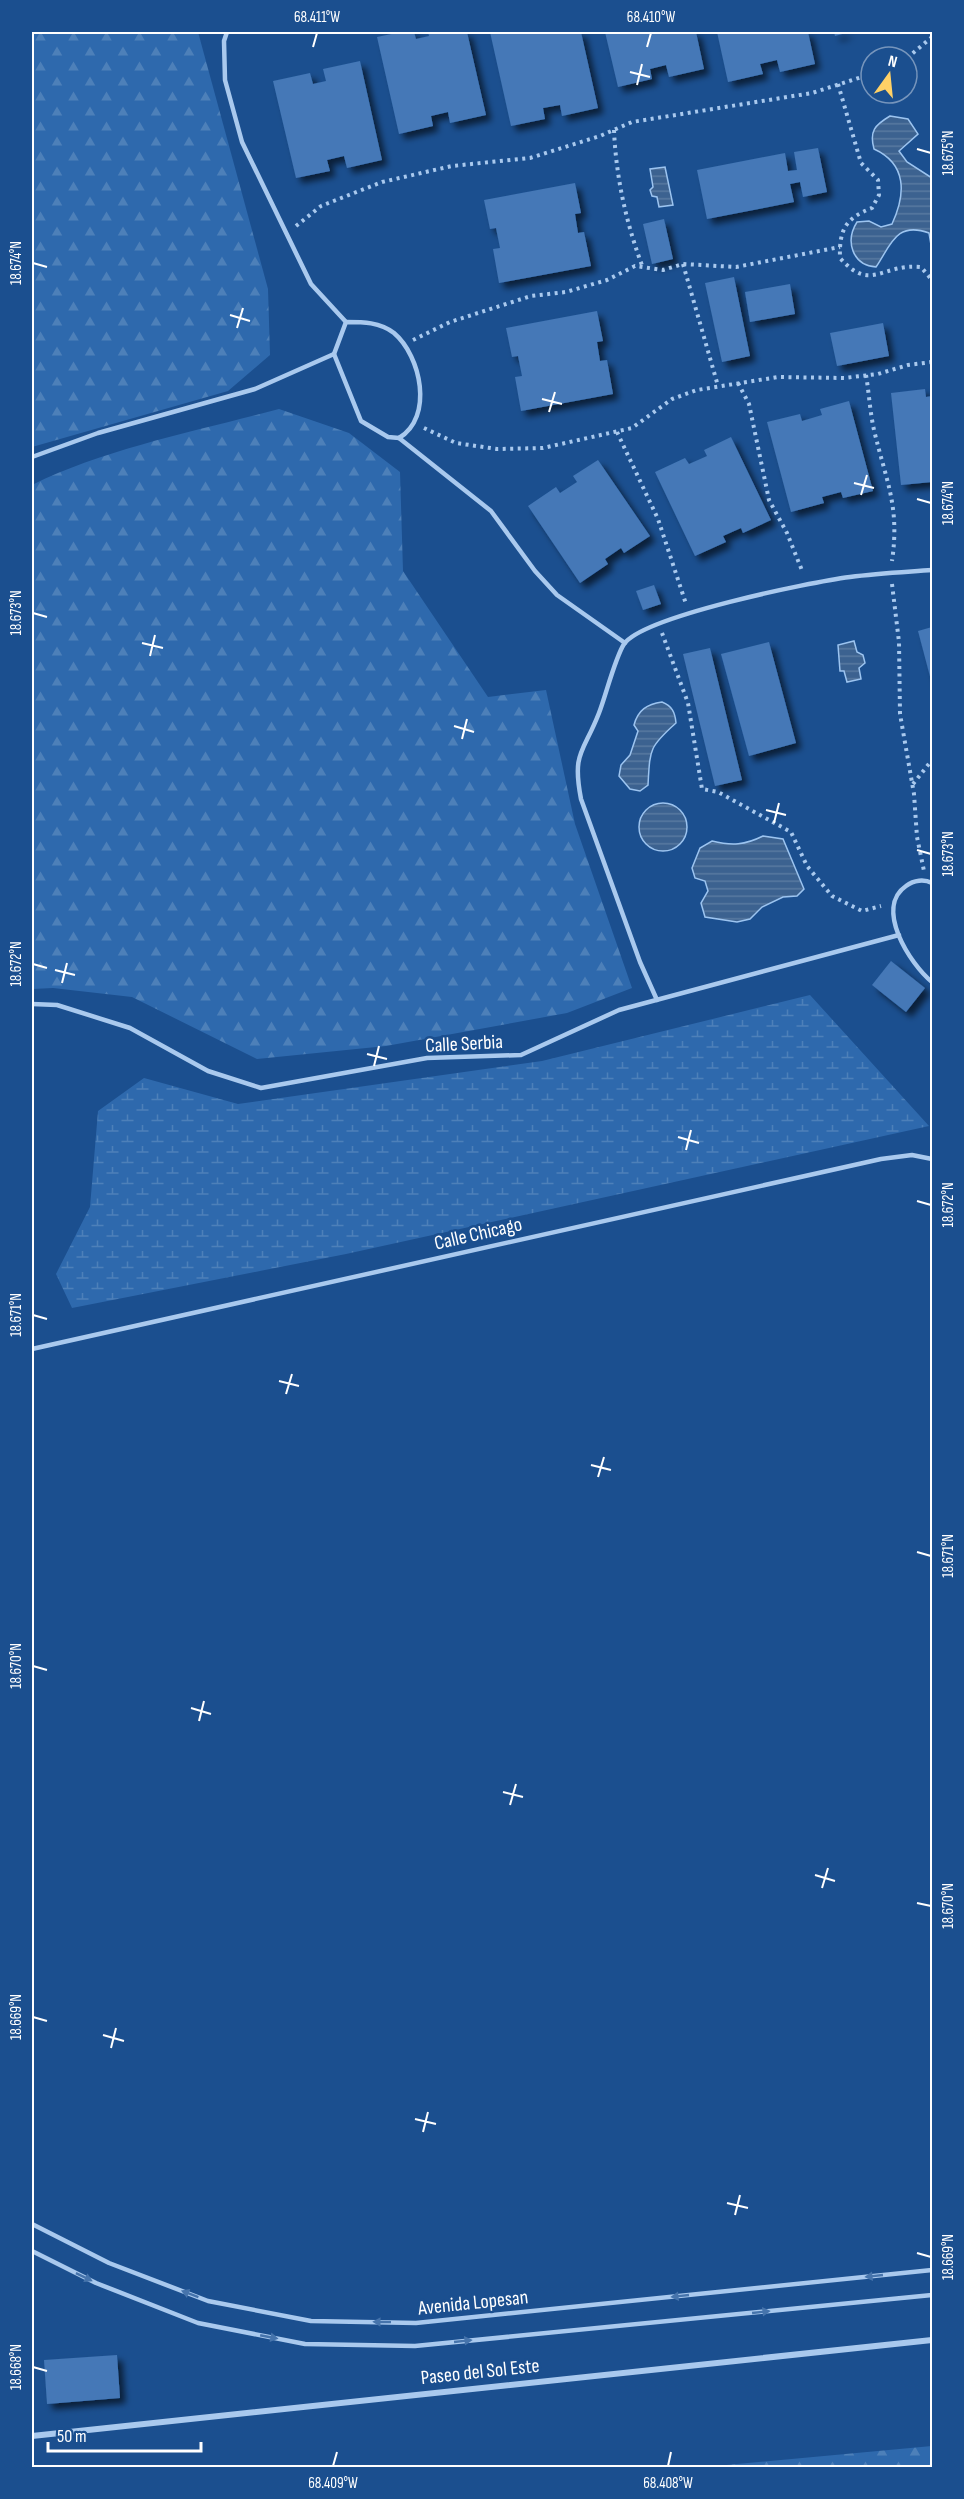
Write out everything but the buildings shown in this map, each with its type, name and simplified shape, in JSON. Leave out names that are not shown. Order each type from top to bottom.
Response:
[{"type":"street","name":"Paseo del Sol Este","points":[[32,2436],[933,2340]]},
{"type":"lane","points":[[226,32],[224,40],[225,80],[239,132],[311,284],[345,322],[374,323],[393,332],[405,344],[422,397],[415,424],[399,438]]},
{"type":"lane","points":[[345,322],[334,354],[361,421],[388,437],[399,438],[491,511],[534,571],[557,596],[625,643]]},
{"type":"lane","points":[[32,457],[98,433],[255,389],[334,354]]},
{"type":"lane","points":[[657,1000],[640,962],[581,799],[576,771],[579,754],[593,728],[625,643],[659,622],[688,613],[849,577],[933,570]]},
{"type":"lane","points":[[933,883],[926,880],[910,883],[898,891],[894,902],[895,924],[899,934],[920,972],[933,982]]},
{"type":"lane","name":"Calle Serbia","points":[[32,1004],[57,1005],[130,1028],[208,1071],[261,1088],[427,1058],[521,1055],[619,1010],[899,934]]},
{"type":"lane","name":"Calle Chicago","points":[[32,1349],[882,1159],[912,1155],[933,1159]]},
{"type":"lane","name":"Avenida Lopesan","points":[[32,2224],[109,2263],[208,2301],[311,2321],[416,2323],[933,2270]]},
{"type":"lane","name":"Avenida Lopesan","points":[[32,2251],[96,2283],[198,2323],[305,2344],[415,2346],[933,2295]]},
{"type":"path","points":[[919,48],[933,37]]},
{"type":"path","points":[[286,234],[321,206],[382,182],[452,166],[530,158],[632,122],[768,101],[859,78]]},
{"type":"path","points":[[838,84],[861,163],[878,180],[879,195],[873,208],[855,214],[843,229],[840,258],[852,272],[870,278],[905,266],[913,266],[921,267],[933,280]]},
{"type":"path","points":[[614,130],[620,188],[633,242],[643,268]]},
{"type":"path","points":[[405,344],[460,319],[531,296],[566,292],[607,280],[635,266],[663,270],[683,264],[736,267],[840,247]]},
{"type":"path","points":[[683,264],[718,386]]},
{"type":"path","points":[[415,424],[456,443],[497,449],[543,448],[632,428],[672,399],[696,390],[778,377],[866,375],[933,362]]},
{"type":"path","points":[[866,375],[874,429],[892,494],[895,543],[891,573],[899,642],[900,714],[912,785],[916,837],[926,880]]},
{"type":"path","points":[[738,383],[749,404],[769,500],[787,533],[807,586]]},
{"type":"path","points":[[617,432],[658,519],[681,583],[688,613]]},
{"type":"path","points":[[659,622],[688,703],[702,789],[718,792],[791,832],[807,866],[832,896],[861,911],[894,902]]},
{"type":"path","points":[[912,785],[933,760]]},
{"type":"green space","points":[[32,32],[198,32],[268,289],[270,355],[228,391],[32,447]]},
{"type":"green space","points":[[279,409],[349,433],[400,472],[403,571],[488,697],[546,690],[575,824],[632,988],[567,1013],[386,1046],[257,1059],[132,997],[53,988],[32,989],[32,485],[122,450]]},
{"type":"green space","points":[[810,995],[929,1126],[346,1254],[72,1308],[56,1274],[90,1207],[98,1111],[144,1078],[238,1104],[542,1061]]},
{"type":"green space","points":[[932,2446],[932,2467],[705,2467]]},
{"type":"shaded area","points":[[890,116],[908,119],[918,134],[899,151],[907,162],[932,178],[932,251],[929,233],[909,230],[896,237],[876,267],[861,262],[856,257],[851,244],[853,229],[857,222],[869,221],[881,227],[892,224],[897,213],[901,191],[898,171],[885,155],[874,149],[872,138],[874,129]]},
{"type":"shaded area","points":[[665,167],[673,205],[659,207],[657,197],[652,196],[650,190],[653,187],[650,169]]},
{"type":"shaded area","points":[[854,641],[857,652],[863,655],[865,663],[859,668],[861,679],[847,682],[844,671],[840,671],[838,645]]},
{"type":"shaded area","points":[[662,702],[672,710],[676,723],[653,750],[649,764],[648,785],[640,791],[630,789],[619,776],[621,765],[630,755],[638,731],[634,725],[638,715],[644,709]]},
{"type":"shaded area","points":[[658,803],[668,803],[680,810],[687,822],[687,832],[680,844],[668,851],[658,851],[643,840],[639,832],[639,822],[650,807]]},
{"type":"shaded area","points":[[763,836],[783,839],[804,889],[797,896],[783,897],[762,907],[750,919],[737,922],[705,917],[701,903],[708,891],[705,881],[695,878],[692,868],[700,848],[712,841],[738,844]]}]
